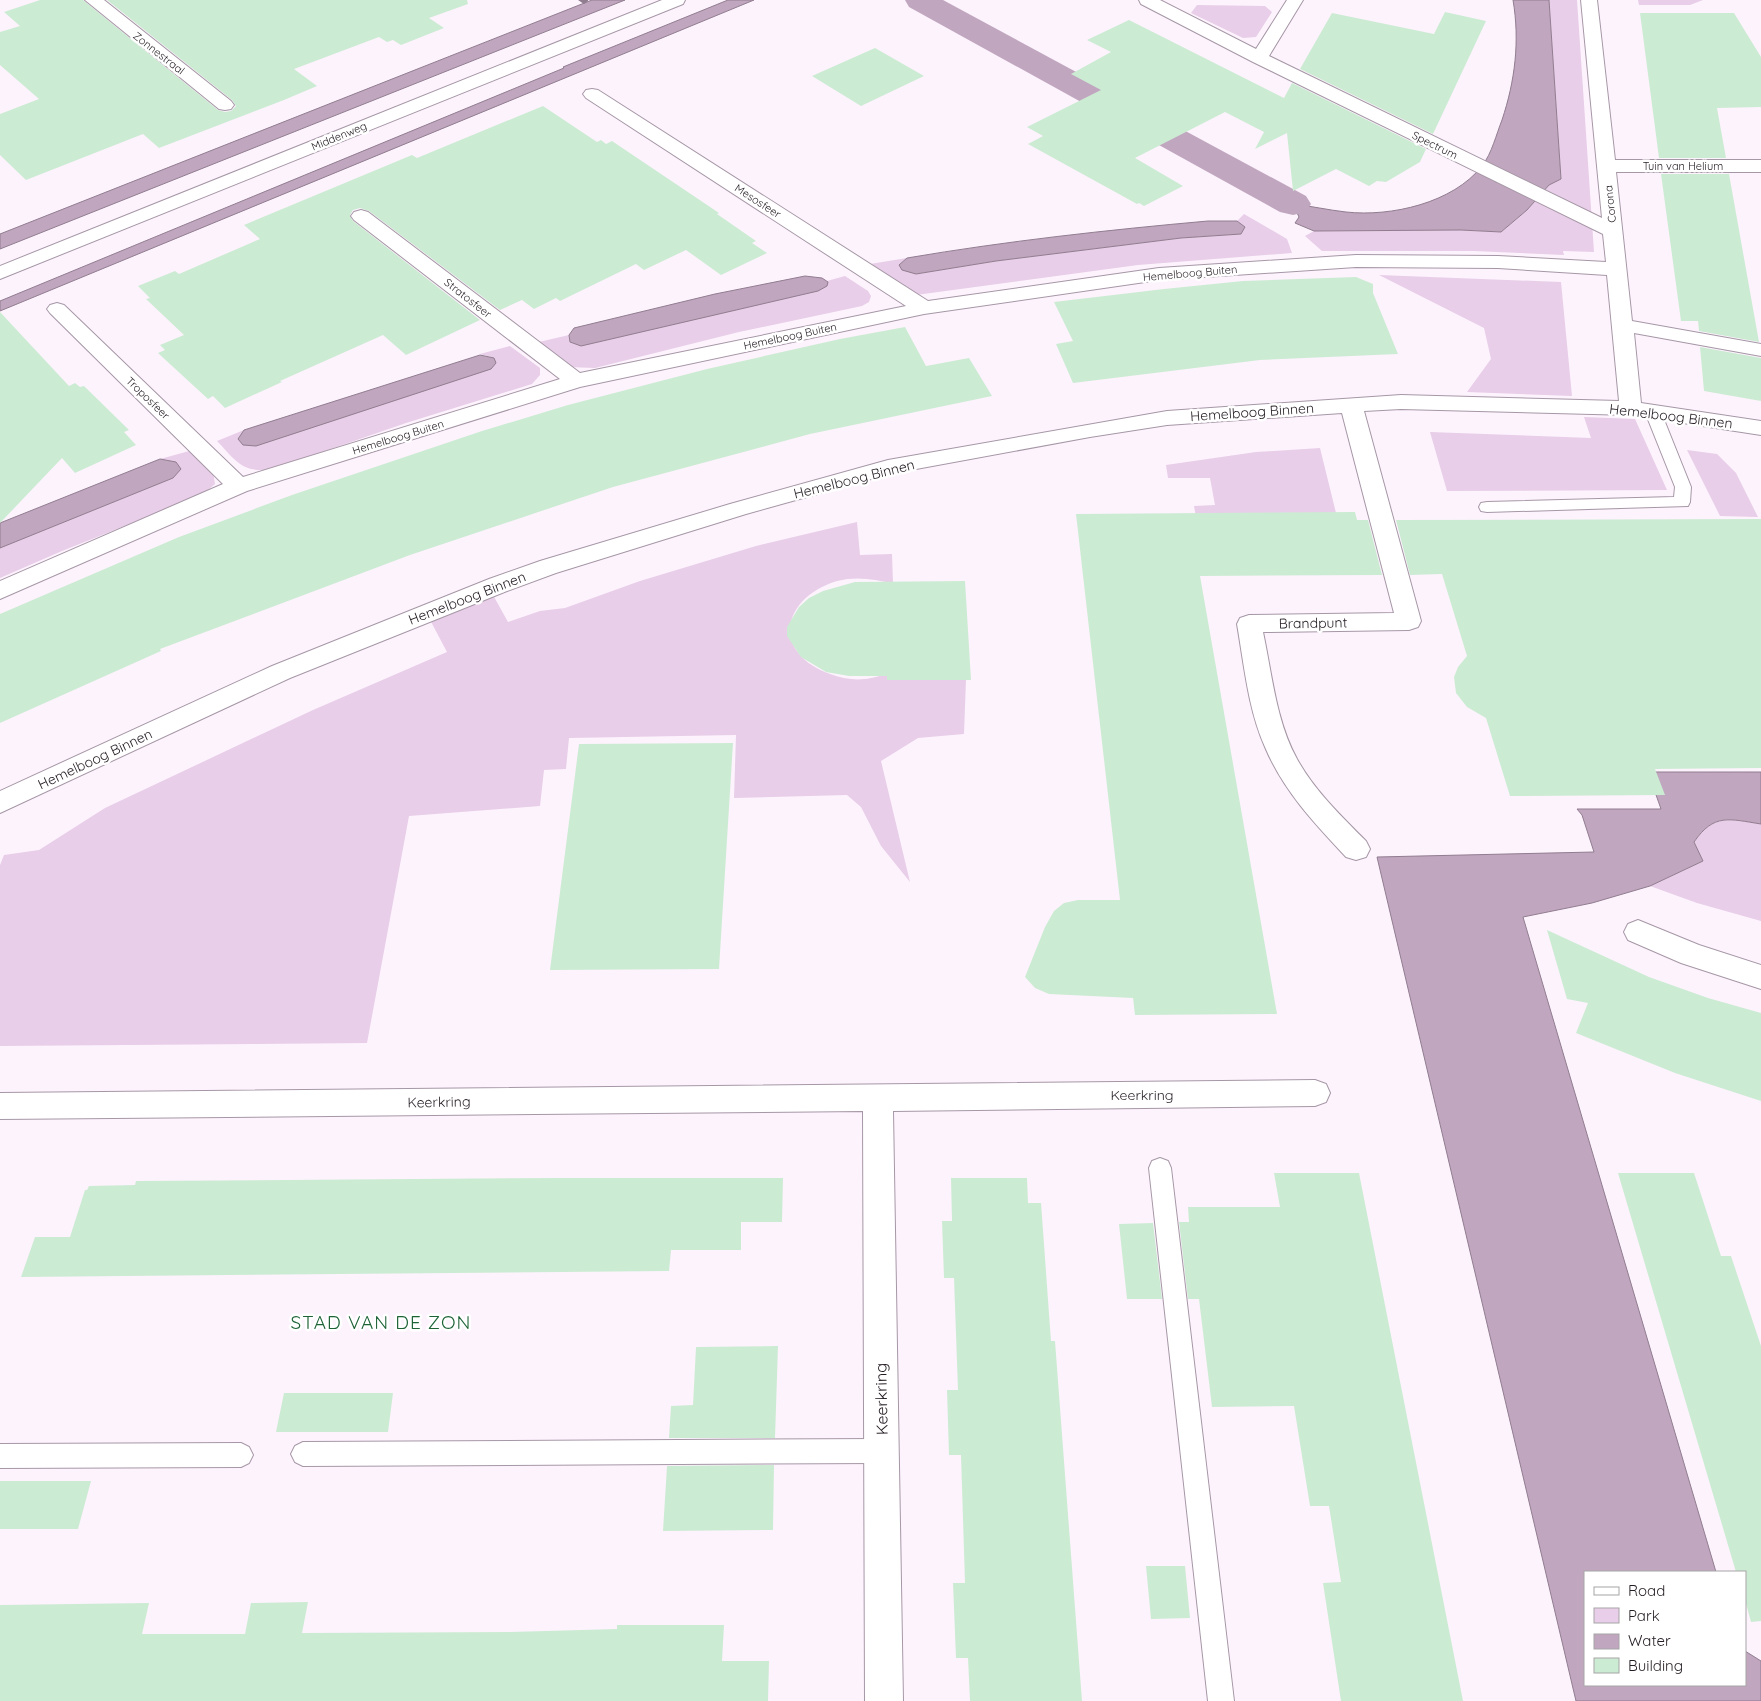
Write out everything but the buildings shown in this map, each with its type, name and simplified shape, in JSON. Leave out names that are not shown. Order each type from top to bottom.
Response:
[{"type":"street","name":"Zonnestraal","points":[[93,0],[225,105]]},
{"type":"street","name":"Middenweg","points":[[0,274],[678,0]]},
{"type":"street","name":"Spectrum","points":[[1147,0],[1259,58],[1612,231]]},
{"type":"street","points":[[1259,58],[1295,0]]},
{"type":"street","name":"Corona","points":[[1589,0],[1631,408]]},
{"type":"street","name":"Mesosfeer","points":[[592,94],[924,308]]},
{"type":"street","name":"Tuin van Helium","points":[[1606,166],[1761,166]]},
{"type":"street","name":"Stratosfeer","points":[[361,216],[576,381]]},
{"type":"street","name":"Hemelboog Buiten","points":[[0,591],[239,486],[576,381],[924,308],[1159,274],[1356,261],[1498,262],[1616,269]]},
{"type":"street","name":"Troposfeer","points":[[57,309],[239,486]]},
{"type":"street","points":[[1622,325],[1761,350]]},
{"type":"street","name":"Hemelboog Binnen","points":[[0,803],[281,672],[409,620],[548,567],[738,509],[888,467],[1090,430],[1167,418],[1401,402],[1631,408],[1761,428]]},
{"type":"street","name":"Brandpunt","points":[[1351,406],[1409,621],[1248,624],[1271,730],[1289,769],[1319,811],[1356,848]]},
{"type":"street","points":[[1638,932],[1691,955],[1761,977]]},
{"type":"street","name":"Keerkring","points":[[0,1106],[1315,1093]]},
{"type":"street","name":"Keerkring","points":[[878,1097],[884,1701]]},
{"type":"lane","points":[[1487,507],[1682,502],[1684,487],[1653,412]]},
{"type":"lane","points":[[1160,1168],[1221,1701]]},
{"type":"lane","points":[[303,1454],[881,1451]]},
{"type":"lane","points":[[0,1456],[241,1455]]},
{"type":"green space","points":[[1549,0],[1577,0],[1594,252],[1563,251],[1564,255],[1474,251],[1322,251],[1305,236],[1314,231],[1461,230],[1501,232],[1527,210],[1549,185],[1561,179]]},
{"type":"green space","points":[[1638,0],[1703,0],[1690,5],[1639,5]]},
{"type":"green space","points":[[1197,5],[1265,6],[1272,12],[1256,37],[1243,38],[1191,13]]},
{"type":"green space","points":[[1244,214],[1287,239],[1292,253],[1138,265],[916,295],[870,264],[907,258],[899,265],[916,274],[996,261],[1181,238],[1241,234],[1245,227],[1237,221]]},
{"type":"green space","points":[[1379,275],[1561,282],[1572,396],[1467,392],[1491,359],[1484,328]]},
{"type":"green space","points":[[845,276],[868,291],[871,296],[869,302],[862,306],[739,332],[595,368],[568,367],[539,342],[569,335],[570,342],[581,346],[690,319]]},
{"type":"green space","points":[[510,346],[540,368],[540,375],[532,384],[406,423],[273,469],[254,470],[247,468],[235,460],[217,441],[244,430],[238,439],[494,358],[480,354]]},
{"type":"green space","points":[[1584,417],[1635,419],[1667,490],[1447,491],[1430,432],[1591,438]]},
{"type":"green space","points":[[1320,448],[1337,517],[1196,517],[1194,506],[1215,505],[1210,478],[1168,478],[1166,465],[1256,452]]},
{"type":"green space","points":[[193,450],[213,472],[215,484],[202,495],[0,578],[0,548],[173,478],[176,462],[160,459]]},
{"type":"green space","points":[[1687,450],[1717,454],[1736,473],[1758,517],[1720,516]]},
{"type":"green space","points":[[857,522],[860,555],[892,554],[893,584],[858,578],[837,581],[818,589],[804,600],[795,612],[790,626],[792,640],[798,653],[811,665],[830,674],[845,678],[866,679],[894,673],[966,679],[964,734],[918,738],[881,761],[910,882],[881,846],[861,807],[847,795],[734,798],[736,735],[569,738],[566,769],[544,770],[540,806],[409,816],[367,1043],[0,1046],[0,865],[4,855],[39,850],[105,808],[313,710],[447,652],[429,618],[493,595],[508,622],[540,611],[565,608],[640,581],[756,546]]},
{"type":"green space","points":[[1734,819],[1761,824],[1761,921],[1697,903],[1650,886],[1703,861],[1694,842],[1711,825]]},
{"type":"water","points":[[592,0],[625,0],[0,249],[0,234]]},
{"type":"water","points":[[728,0],[754,0],[0,311],[0,301]]},
{"type":"water","points":[[1513,0],[1549,0],[1561,179],[1549,185],[1527,210],[1501,232],[1461,230],[1314,231],[1295,223],[1299,217],[1293,204],[1346,212],[1382,212],[1420,205],[1455,190],[1470,179],[1482,166],[1491,150],[1510,91],[1516,46]]},
{"type":"water","points":[[1208,221],[1237,221],[1245,227],[1241,234],[1181,238],[996,261],[916,274],[902,270],[899,265],[907,258],[982,246]]},
{"type":"water","points":[[805,276],[822,278],[828,282],[827,286],[818,291],[581,346],[570,342],[569,335],[574,328],[715,294]]},
{"type":"water","points":[[480,355],[494,358],[496,363],[491,369],[256,446],[243,445],[238,439],[244,430]]},
{"type":"water","points":[[160,459],[176,462],[181,469],[173,478],[0,548],[0,523]]},
{"type":"water","points":[[1648,772],[1761,772],[1761,824],[1723,820],[1708,826],[1694,842],[1703,861],[1650,886],[1592,903],[1523,917],[1716,1571],[1584,1571],[1584,1686],[1746,1686],[1746,1652],[1761,1661],[1761,1701],[1576,1701],[1377,857],[1594,852],[1582,815],[1577,809],[1661,809]]},
{"type":"waterway","points":[[920,0],[1293,204]]},
{"type":"district","name":"STAD VAN DE ZON","points":[[381,1322]]}]
